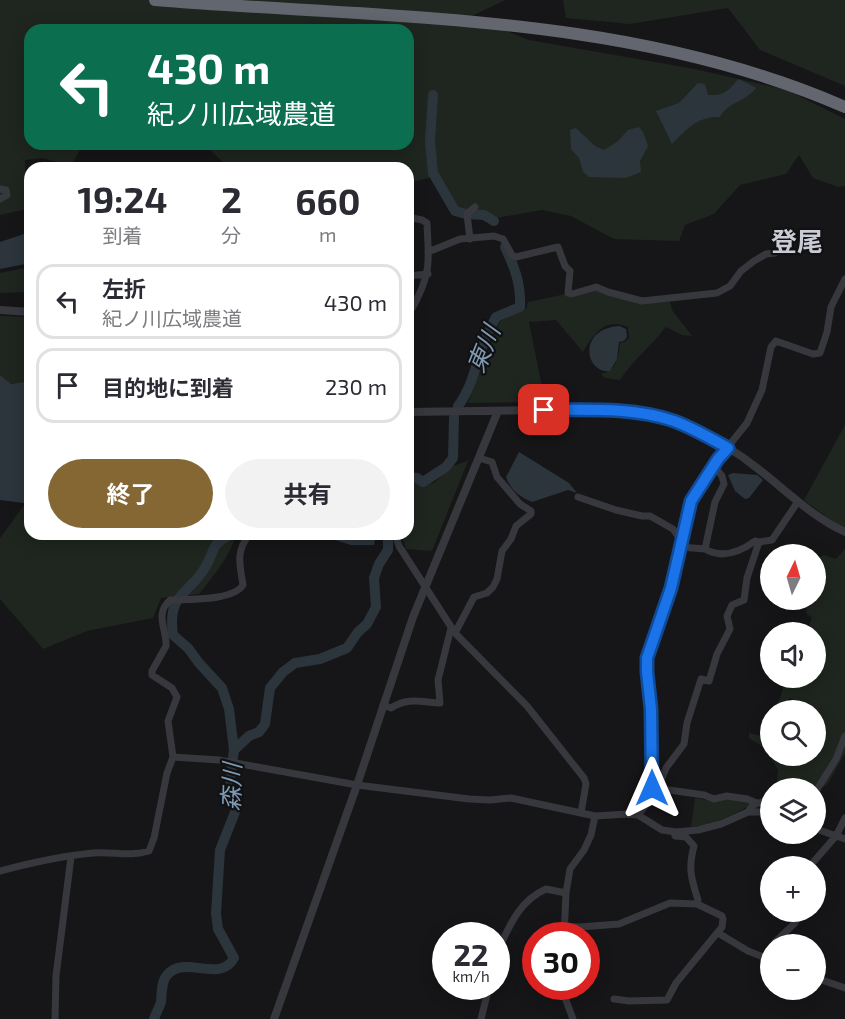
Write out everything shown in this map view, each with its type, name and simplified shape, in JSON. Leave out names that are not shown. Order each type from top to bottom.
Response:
[{"type":"highway","points":[[155,0],[409,16],[609,38],[670,49],[766,76],[845,106]]},
{"type":"street","points":[[0,189],[6,190],[7,195],[0,199]]},
{"type":"street","points":[[470,238],[467,214],[475,207]]},
{"type":"street","points":[[414,220],[427,223],[428,252],[428,274],[414,305]]},
{"type":"street","points":[[428,252],[455,240],[499,236],[512,255],[516,256],[558,247],[565,266],[570,271],[568,293],[572,294],[596,287],[642,301],[723,291],[730,286],[741,271],[754,261],[766,254],[775,253]]},
{"type":"street","points":[[414,275],[428,274]]},
{"type":"street","points":[[655,788],[647,658],[671,588],[691,501],[747,423],[762,390],[771,347],[776,341],[813,354],[820,353],[827,332],[831,307],[845,279]]},
{"type":"street","points":[[0,310],[24,312]]},
{"type":"street","points":[[414,412],[590,410],[633,412],[671,420],[696,430],[753,464],[797,503],[823,522],[845,532]]},
{"type":"street","points":[[274,1019],[425,587],[498,411]]},
{"type":"street","points":[[383,705],[391,708],[399,703],[416,699],[440,703],[438,680],[453,630],[474,597],[487,593],[493,587],[497,579],[502,551],[512,539],[516,526],[531,514],[531,511],[520,504],[496,477],[492,462],[479,458]]},
{"type":"street","points":[[705,549],[715,502],[724,484],[722,476],[714,466]]},
{"type":"street","points":[[578,497],[596,501],[616,510],[650,516],[673,529],[681,545]]},
{"type":"street","points":[[681,545],[705,549],[712,553],[726,553],[745,548],[755,541],[771,540],[797,503]]},
{"type":"street","points":[[0,871],[94,852],[137,855],[149,851],[154,838],[167,773],[173,757],[168,721],[177,697],[172,688],[155,678],[152,671],[166,646],[160,621],[163,610],[166,604],[177,600],[208,598],[239,591],[243,585],[240,550],[246,540]]},
{"type":"street","points":[[397,540],[453,630],[527,706],[584,778],[586,784],[581,813]]},
{"type":"street","points":[[638,816],[649,801],[666,768],[684,744],[687,723],[701,679],[709,681],[717,654],[730,629],[727,616],[732,605],[744,600],[747,578],[759,542]]},
{"type":"street","points":[[824,778],[836,759],[845,736]]},
{"type":"street","points":[[173,757],[182,756],[357,785],[469,799],[511,798],[595,816],[627,814],[638,816],[662,830],[698,830],[748,812],[760,812]]},
{"type":"street","points":[[655,788],[704,795],[714,799],[727,796],[757,803]]},
{"type":"street","points":[[748,812],[750,807],[760,803]]},
{"type":"street","points":[[564,922],[570,868],[584,850],[591,835],[595,816]]},
{"type":"street","points":[[819,856],[836,836],[845,818]]},
{"type":"street","points":[[673,831],[675,836],[686,837],[694,846],[690,861],[690,874],[698,900],[697,904]]},
{"type":"street","points":[[826,832],[845,839]]},
{"type":"street","points":[[55,1019],[57,976],[71,857]]},
{"type":"street","points":[[510,923],[519,909],[546,889],[566,893]]},
{"type":"street","points":[[600,925],[619,924],[663,905],[697,904],[722,916],[723,923],[718,933],[676,983],[667,1000],[614,999]]},
{"type":"street","points":[[783,934],[795,922]]},
{"type":"street","points":[[718,933],[760,956]]},
{"type":"street","points":[[826,981],[845,988]]},
{"type":"street","points":[[481,1019],[486,1000]]},
{"type":"street","points":[[566,1000],[573,1019]]},
{"type":"shaded area","points":[[0,0],[505,0],[470,17],[529,40],[695,69],[787,90],[845,119],[845,186],[838,187],[813,178],[799,155],[786,174],[740,185],[714,214],[685,225],[679,241],[614,239],[571,216],[542,210],[496,218],[464,212],[446,204],[443,193],[433,177],[414,182],[414,162],[223,162],[210,150],[414,150],[414,24],[24,24],[24,150],[80,150],[73,162],[57,162],[43,158],[25,160],[24,210],[0,215]]},
{"type":"shaded area","points":[[563,0],[845,0],[845,86],[760,50],[728,8],[630,24],[566,18]]},
{"type":"shaded area","points":[[738,79],[756,88],[727,108],[720,117],[712,117],[693,124],[672,144],[656,111],[679,103],[698,83],[705,84],[708,95],[718,95],[732,87]]},
{"type":"shaded area","points":[[639,127],[648,146],[640,161],[641,172],[626,178],[589,177],[583,172],[579,158],[571,149],[570,130],[576,128],[595,146],[604,150],[617,142],[628,130]]},
{"type":"shaded area","points":[[24,234],[24,264],[0,269],[0,242]]},
{"type":"shaded area","points":[[24,268],[24,292],[0,293],[0,273]]},
{"type":"shaded area","points":[[596,290],[632,301],[670,302],[672,310],[692,336],[682,335],[666,327],[620,380],[605,378],[601,374],[610,370],[616,363],[620,343],[629,338],[628,327],[613,324],[601,329],[583,352],[556,320],[529,322],[545,402],[468,403],[500,321],[526,309],[528,302],[566,294],[573,298]]},
{"type":"shaded area","points":[[0,316],[24,317],[24,382],[10,384],[0,375]]},
{"type":"shaded area","points":[[619,326],[626,329],[627,337],[624,341],[619,342],[617,359],[610,371],[601,370],[591,359],[589,351],[591,342],[596,335],[606,329]]},
{"type":"shaded area","points":[[0,375],[11,384],[24,382],[24,503],[0,500]]},
{"type":"shaded area","points":[[845,425],[845,528],[804,500]]},
{"type":"shaded area","points":[[519,452],[569,483],[577,493],[568,490],[532,502],[519,495],[510,486],[506,477]]},
{"type":"shaded area","points":[[468,461],[432,551],[406,549],[404,540],[414,540],[414,481],[423,485],[434,483],[453,466]]},
{"type":"shaded area","points":[[733,473],[757,475],[763,480],[749,498],[745,499],[735,491],[728,475]]},
{"type":"shaded area","points":[[24,505],[24,540],[234,540],[226,558],[199,594],[161,598],[153,618],[87,631],[43,649],[0,599],[0,538]]},
{"type":"shaded area","points":[[335,540],[375,540],[374,545],[351,545]]},
{"type":"shaded area","points":[[845,549],[845,753],[826,785],[826,778],[777,778],[778,770],[776,766],[826,766],[826,700],[790,698],[779,700],[783,688],[826,688],[826,622],[810,622],[812,618],[806,613],[807,610],[826,610],[826,556],[836,559]]},
{"type":"shaded area","points":[[749,733],[760,736],[760,745],[749,738]]},
{"type":"shaded area","points":[[695,798],[717,802],[729,799],[753,804],[715,822],[691,827]]},
{"type":"waterway","name":"東川","points":[[433,95],[430,141],[433,173],[455,211],[466,214]]},
{"type":"waterway","name":"東川","points":[[469,214],[484,215],[494,221]]},
{"type":"waterway","name":"東川","points":[[458,406],[469,386],[483,344],[496,317],[520,307],[517,276],[505,247]]},
{"type":"waterway","name":"東川","points":[[414,478],[423,482],[446,467],[453,458],[454,417]]},
{"type":"waterway","name":"森川","points":[[154,1019],[161,1002],[164,981],[174,969],[183,967],[220,969],[234,958],[218,929],[216,913],[220,850],[237,807],[230,780],[234,750],[229,709],[222,688],[188,648],[173,635],[172,621],[176,602],[199,576],[214,547],[221,540]]},
{"type":"waterway","name":"東川","points":[[234,750],[249,736],[259,732],[265,724],[270,688],[283,672],[295,663],[320,659],[347,648],[367,624],[376,607],[374,578],[388,550],[388,540]]},
{"type":"district","name":"登尾","points":[[797,242]]},
{"type":"route","points":[[544,410],[633,412],[671,420],[696,430],[728,448],[718,459],[691,501],[671,588],[647,658],[651,709],[652,788]]}]
